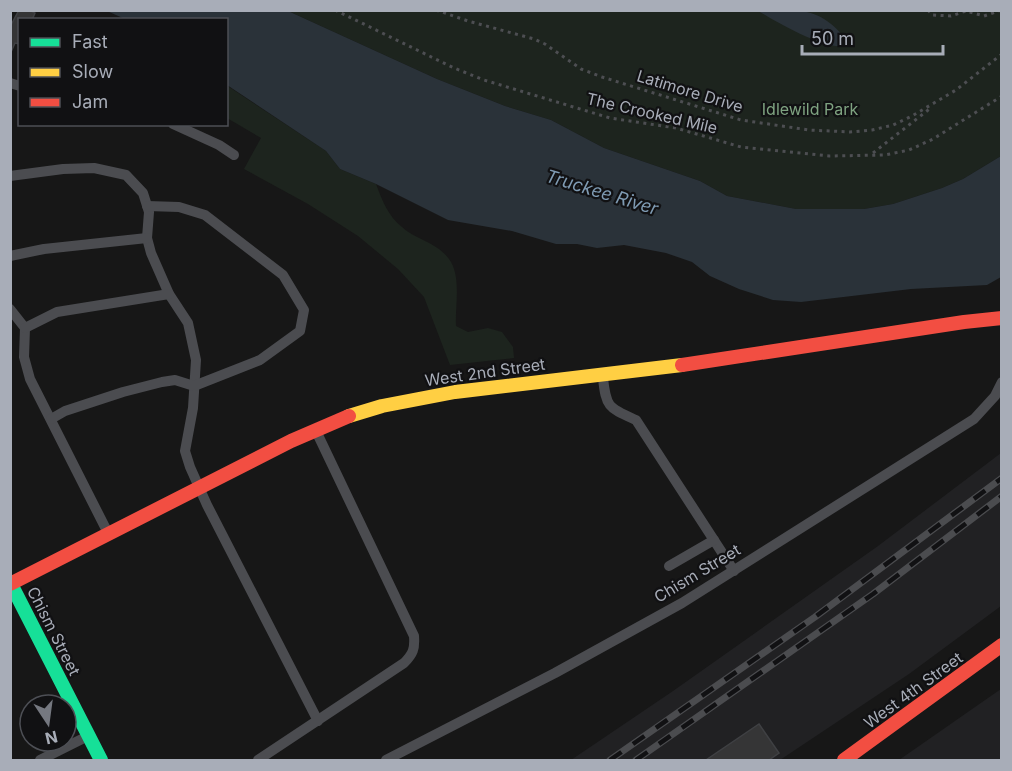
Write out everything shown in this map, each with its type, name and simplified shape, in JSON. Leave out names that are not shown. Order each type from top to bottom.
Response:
[{"type":"street","name":"West 2nd Street","points":[[11,583],[315,429],[382,406],[420,398],[716,361],[1002,318]]},
{"type":"street","name":"Chism Street","points":[[11,583],[102,760]]},
{"type":"street","name":"West 4th Street","points":[[844,760],[860,756],[1002,645]]},
{"type":"lane","points":[[177,126],[219,145],[234,155]]},
{"type":"lane","points":[[10,176],[94,168],[126,175],[143,192],[149,212],[147,238],[151,253],[169,294],[188,323],[196,360],[185,450],[200,489],[318,721]]},
{"type":"lane","points":[[51,419],[65,411],[162,382],[175,380],[194,386],[260,360],[300,331],[304,310],[283,275],[205,215],[179,207],[147,206]]},
{"type":"lane","points":[[10,256],[44,249],[147,238]]},
{"type":"lane","points":[[26,328],[57,312],[169,294]]},
{"type":"lane","points":[[10,309],[26,328],[24,357],[30,379],[109,534]]},
{"type":"lane","points":[[602,374],[606,400],[612,409],[636,420],[735,571]]},
{"type":"lane","name":"Chism Street","points":[[386,760],[625,635],[735,571],[974,419],[991,402],[1002,382]]},
{"type":"lane","points":[[258,760],[404,663],[413,653],[415,646],[414,636],[315,429]]},
{"type":"lane","points":[[669,566],[714,540]]},
{"type":"lane","points":[[40,760],[89,736]]},
{"type":"path","name":"The Crooked Mile","points":[[335,10],[454,68],[484,80],[609,117],[676,128],[741,147],[829,156],[885,155],[917,147],[933,139],[1002,96]]},
{"type":"path","name":"Latimore Drive","points":[[436,10],[534,39],[581,69],[602,77],[741,120],[809,130],[850,132],[892,125],[943,98],[1002,54]]},
{"type":"path","points":[[928,10],[932,15],[949,16],[966,11],[984,16],[1001,10]]},
{"type":"path","points":[[872,154],[943,98]]},
{"type":"shaded area","points":[[1001,453],[1001,606],[909,674],[780,760],[571,760],[878,546]]},
{"type":"shaded area","points":[[1001,689],[1001,760],[899,760]]},
{"type":"green space","name":"Idlewild Park","points":[[288,11],[1001,11],[1001,156],[963,179],[942,188],[893,204],[864,209],[796,209],[727,196],[700,181],[604,148],[551,120],[505,106],[437,79]]},
{"type":"green space","points":[[228,86],[326,151],[340,169],[376,184],[386,207],[397,223],[440,250],[451,262],[457,285],[456,326],[468,332],[488,328],[502,332],[513,347],[514,358],[450,365],[424,297],[398,269],[358,236],[308,204],[244,169],[261,138],[228,119]]},
{"type":"water","points":[[785,10],[818,15],[837,29],[847,41],[847,45],[839,46],[815,40],[758,11]]},
{"type":"water","name":"Truckee River","points":[[107,11],[288,11],[437,79],[505,106],[551,120],[604,148],[700,181],[727,196],[796,209],[864,209],[893,204],[963,179],[1001,156],[1001,277],[987,285],[911,289],[801,302],[773,300],[739,289],[710,276],[692,262],[666,253],[624,245],[597,248],[577,244],[556,244],[512,231],[448,220],[376,184],[340,169],[326,151],[228,86],[228,18],[123,18]]},
{"type":"building","points":[[19,10],[29,10],[35,13],[33,18],[18,18],[18,44],[15,43],[11,52],[10,27]]},
{"type":"building","points":[[759,724],[779,753],[769,760],[706,760]]},
{"type":"railway","points":[[610,760],[815,617],[1002,478]]},
{"type":"railway","points":[[636,760],[873,594],[1002,496]]},
{"type":"traffic: fast","points":[[10,582],[101,760]]},
{"type":"traffic: slow","points":[[349,416],[382,406],[455,392],[682,365]]},
{"type":"traffic: jam","points":[[682,365],[1002,318]]},
{"type":"traffic: jam","points":[[10,584],[291,441],[349,416]]},
{"type":"traffic: jam","points":[[844,760],[1002,645]]}]
